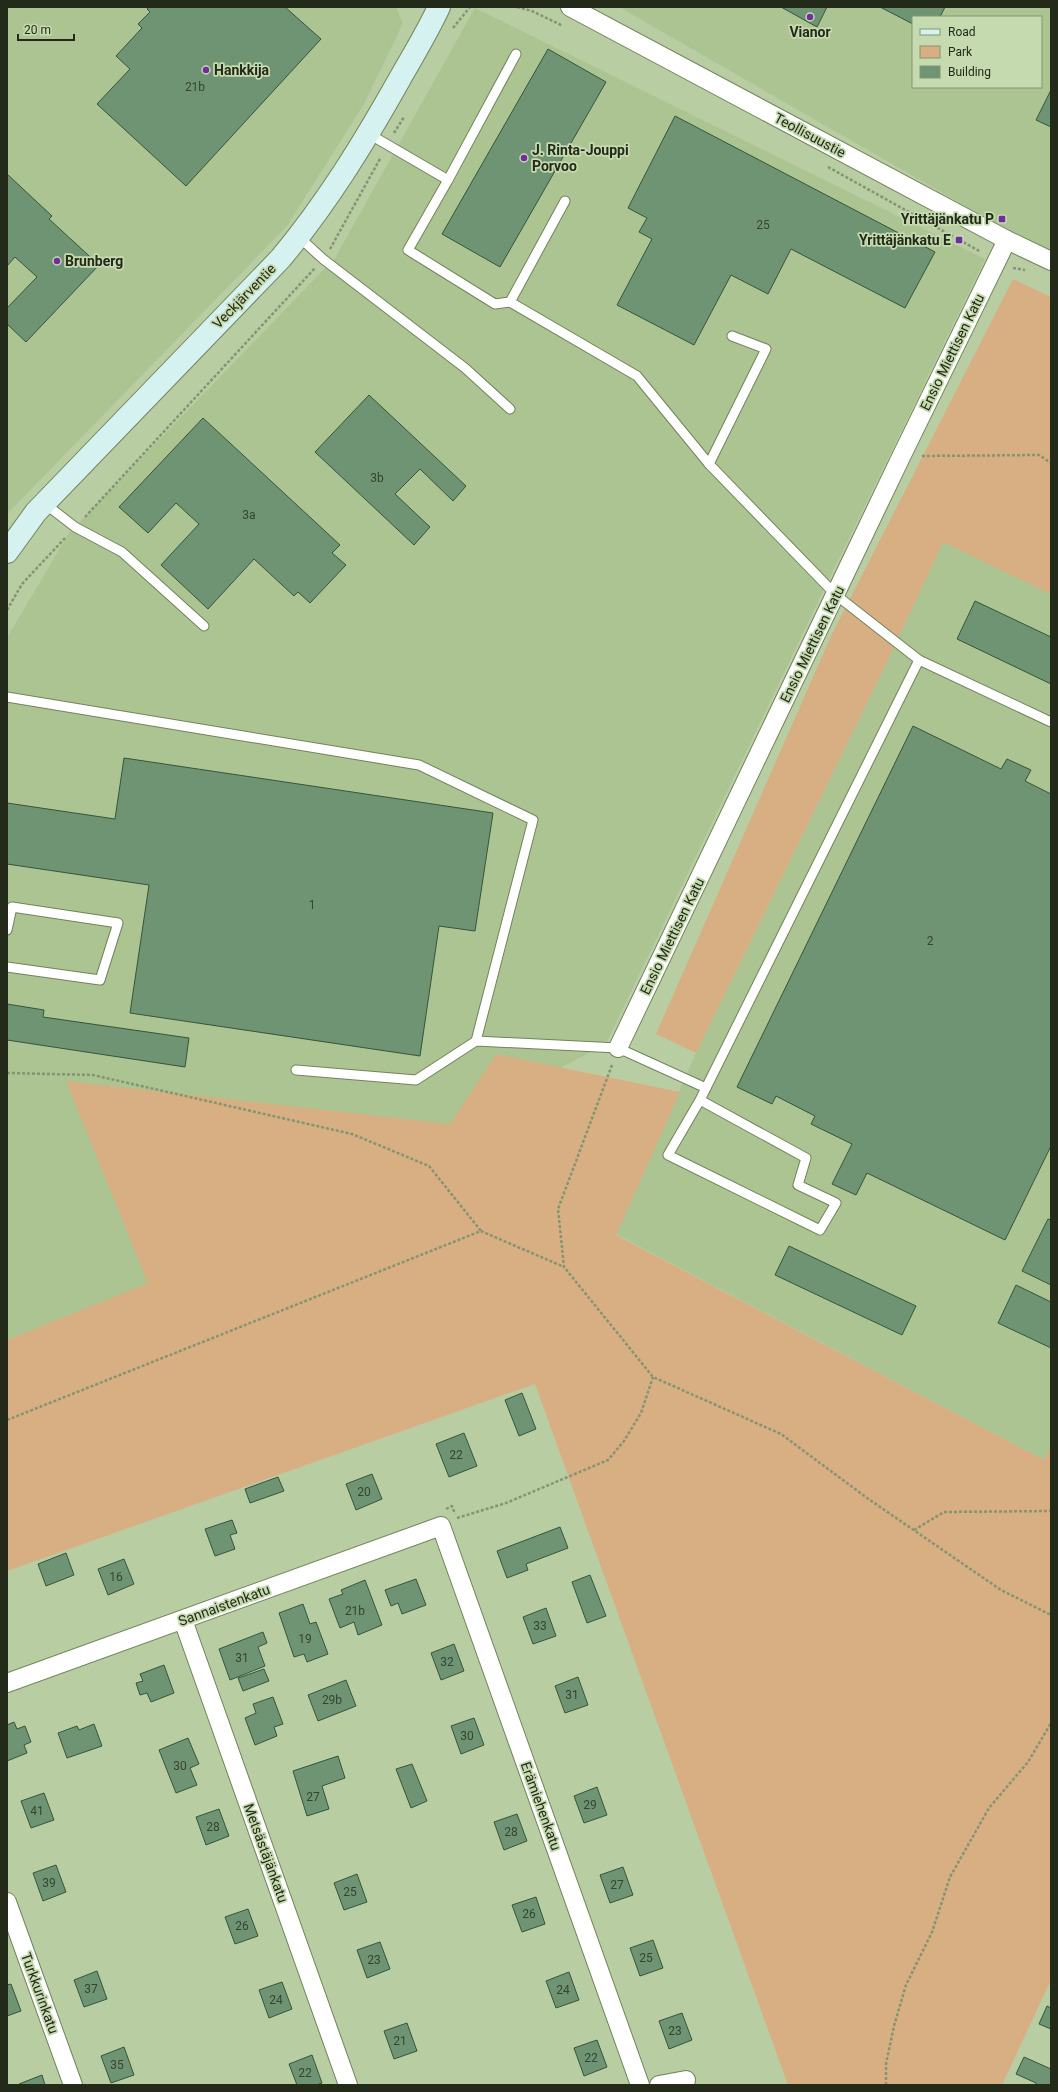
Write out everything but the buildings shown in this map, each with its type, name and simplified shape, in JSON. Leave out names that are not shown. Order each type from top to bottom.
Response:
[{"type":"main road","name":"Veckjärventie","points":[[7,552],[44,503],[281,258],[299,237],[337,184],[369,134],[439,7]]},
{"type":"street","name":"Teollisuustie","points":[[570,7],[1007,240],[1051,261]]},
{"type":"street","name":"Ensio Miettisen Katu","points":[[618,1048],[901,457],[1007,240]]},
{"type":"street","name":"Sannaistenkatu","points":[[7,1683],[449,1522]]},
{"type":"street","name":"Erämiehenkatu","points":[[449,1522],[640,2085]]},
{"type":"street","name":"Metsästäjänkatu","points":[[183,1620],[348,2085]]},
{"type":"street","name":"Turkkurinkatu","points":[[7,1902],[73,2085]]},
{"type":"street","points":[[659,2085],[686,2080]]},
{"type":"lane","points":[[516,54],[448,180],[408,250],[496,304],[510,302],[637,376],[709,464],[836,595],[919,660],[1051,722]]},
{"type":"lane","points":[[369,134],[448,180]]},
{"type":"lane","points":[[510,302],[565,202]]},
{"type":"lane","points":[[299,237],[323,259],[465,368],[510,408]]},
{"type":"lane","points":[[709,464],[766,349],[732,336]]},
{"type":"lane","points":[[44,503],[75,527],[122,552],[204,626]]},
{"type":"lane","points":[[700,1100],[806,1158],[798,1185],[836,1203],[820,1230],[668,1155],[700,1100],[919,660]]},
{"type":"lane","points":[[7,697],[419,765],[533,820],[476,1041]]},
{"type":"lane","points":[[7,930],[12,908],[118,923],[100,980],[7,967]]},
{"type":"lane","points":[[296,1070],[416,1080],[476,1041],[618,1048],[706,1088]]},
{"type":"path","points":[[452,29],[470,7]]},
{"type":"path","points":[[7,610],[22,584],[328,253],[407,111]]},
{"type":"path","points":[[901,457],[1039,455],[1051,463]]},
{"type":"path","points":[[564,1267],[558,1209],[618,1048]]},
{"type":"path","points":[[7,1073],[93,1075],[352,1134],[429,1166],[481,1231],[564,1267],[653,1377],[781,1434],[867,1498],[1000,1590],[1051,1615]]},
{"type":"path","points":[[7,1420],[481,1231]]},
{"type":"path","points":[[449,1522],[506,1503],[608,1460],[624,1441],[641,1413],[653,1377]]},
{"type":"path","points":[[914,1530],[944,1512],[1051,1511]]},
{"type":"path","points":[[886,2085],[888,2056],[894,2026],[906,1985],[932,1932],[950,1877],[989,1808],[1028,1762],[1051,1722]]},
{"type":"shaded area","points":[[7,7],[396,7],[403,23],[364,104],[287,226],[7,514]]},
{"type":"shaded area","points":[[619,7],[1051,7],[1051,253],[1021,238]]},
{"type":"shaded area","points":[[475,8],[985,259],[816,606],[606,1044],[148,1284],[7,1340],[7,638],[69,533],[335,258]]},
{"type":"shaded area","points":[[943,541],[1051,594],[1051,1446],[1044,1460],[616,1234],[696,1053],[883,670]]},
{"type":"green space","points":[[1013,279],[1051,297],[1051,594],[943,542],[883,670],[696,1053],[656,1034],[831,636]]},
{"type":"green space","points":[[496,1054],[680,1092],[616,1235],[1044,1460],[1051,1446],[1051,1980],[1002,2085],[788,2085],[535,1384],[7,1571],[7,1340],[148,1283],[66,1081],[450,1124]]},
{"type":"place","name":"Vianor","points":[[810,17]]},
{"type":"place","name":"Hankkija","points":[[206,70]]},
{"type":"place","name":"J. Rinta-Jouppi Porvoo","points":[[524,158]]},
{"type":"place","name":"Yrittäjänkatu P","points":[[1002,219]]},
{"type":"place","name":"Yrittäjänkatu E","points":[[959,240]]},
{"type":"place","name":"Brunberg","points":[[57,261]]}]
